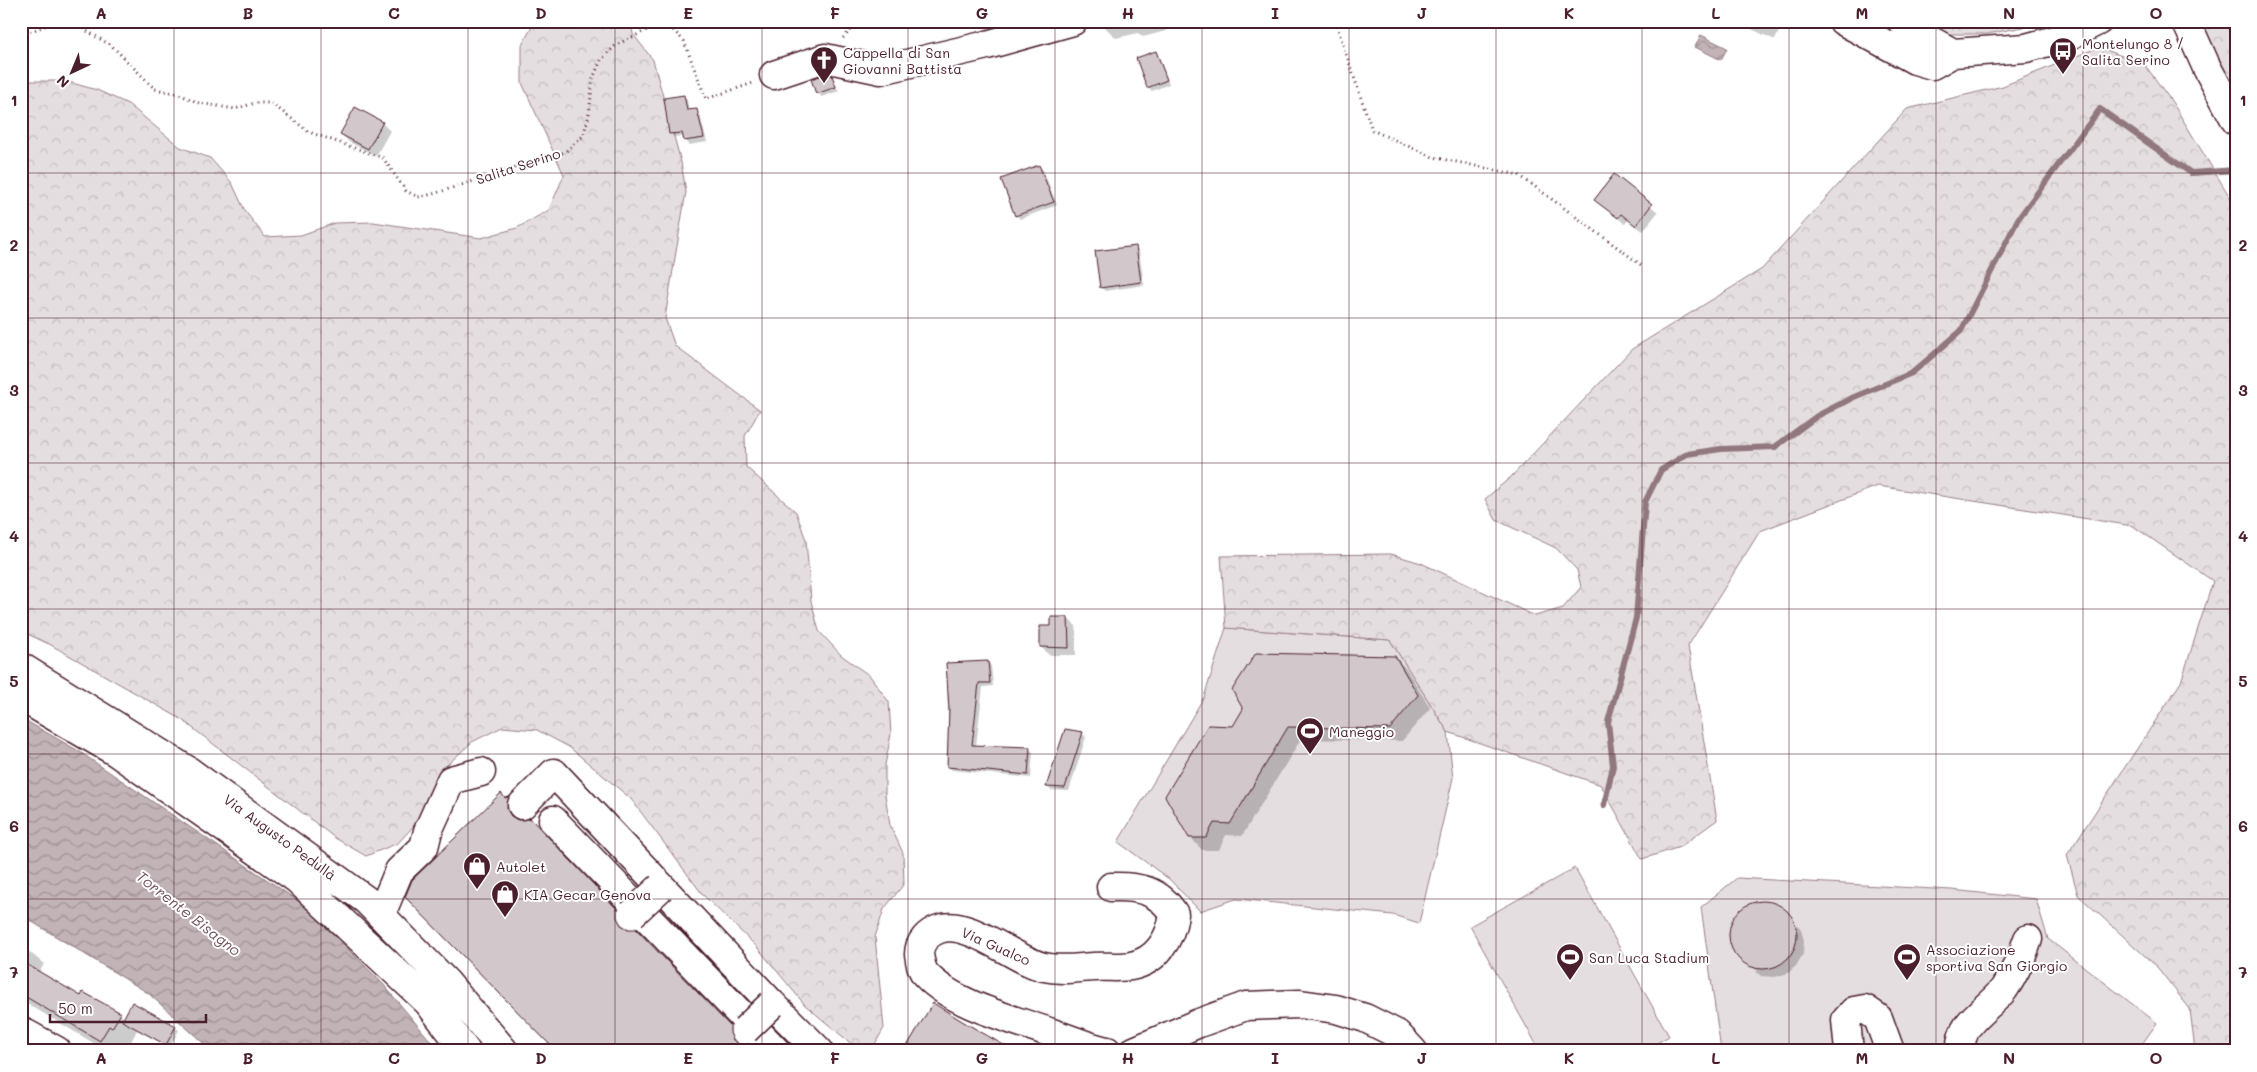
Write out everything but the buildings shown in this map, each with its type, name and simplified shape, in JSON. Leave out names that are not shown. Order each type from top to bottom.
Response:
[{"type":"street","points":[[774,75],[826,58],[880,70],[987,45],[1073,21]]},
{"type":"street","points":[[1843,21],[1916,60],[1932,65],[1953,53],[2026,48],[2066,37],[2098,21]]},
{"type":"street","points":[[1902,21],[1910,29],[1953,53]]},
{"type":"street","points":[[2186,21],[2207,68],[2236,121]]},
{"type":"street","name":"Via Augusto Pedullà","points":[[21,667],[190,772],[366,900],[446,982],[504,1051]]},
{"type":"street","name":"Via Augusto Pedullà","points":[[21,697],[116,752],[297,879],[428,1002],[466,1051]]},
{"type":"street","points":[[384,907],[400,871],[424,847],[428,831],[451,780],[481,772]]},
{"type":"street","points":[[522,805],[554,773],[772,1004],[819,1051]]},
{"type":"street","points":[[553,820],[776,1051]]},
{"type":"street","name":"Via Gualco","points":[[1107,1051],[990,1012],[950,992],[924,973],[920,961],[919,948],[928,934],[940,928],[953,928],[971,933],[1044,968],[1131,966],[1144,961],[1166,942],[1172,929],[1174,914],[1159,896],[1147,889],[1133,886],[1111,887]]},
{"type":"street","points":[[632,914],[661,887]]},
{"type":"street","points":[[1961,1051],[1962,1034],[2003,990],[2017,968],[2028,939]]},
{"type":"street","points":[[745,1030],[772,1004]]},
{"type":"street","points":[[1134,1051],[1199,1023],[1246,1006],[1300,1004],[1336,1009],[1365,1018],[1397,1034],[1413,1051]]},
{"type":"street","points":[[1849,1051],[1846,1020],[1854,1011],[1865,1009],[1878,1018],[1890,1051]]},
{"type":"street","points":[[21,1031],[57,1051]]},
{"type":"path","points":[[21,35],[58,21]]},
{"type":"path","name":"Salita Serino","points":[[70,21],[112,46],[155,89],[179,94],[199,103],[236,109],[256,103],[271,103],[309,132],[383,158],[406,191],[418,197],[433,194],[565,152],[583,136],[589,115],[593,78],[601,60],[616,45],[647,30],[669,26],[684,41],[706,100],[774,75]]},
{"type":"path","points":[[1336,21],[1372,130],[1433,157],[1518,175],[1644,267]]},
{"type":"green space","points":[[535,21],[631,21],[633,34],[653,60],[681,162],[686,192],[665,318],[675,346],[760,410],[745,436],[746,467],[796,512],[806,540],[811,601],[819,631],[841,655],[870,676],[889,702],[891,734],[885,765],[885,795],[890,825],[903,853],[904,884],[884,909],[875,937],[884,1028],[871,1051],[860,1051],[805,1005],[757,947],[703,895],[631,799],[569,747],[537,730],[502,727],[472,742],[448,764],[420,819],[398,843],[366,856],[335,838],[181,719],[51,645],[21,631],[21,81],[65,81],[97,90],[128,104],[180,147],[210,158],[232,183],[245,211],[265,237],[301,235],[335,223],[373,222],[481,238],[517,228],[549,210],[564,175],[522,83],[522,45]]},
{"type":"green space","points":[[1920,21],[2055,21],[1987,34],[1945,34]]},
{"type":"green space","points":[[2197,21],[2236,21],[2236,91]]},
{"type":"green space","points":[[2099,47],[2145,65],[2172,102],[2236,207],[2236,1051],[2195,1051],[2190,1009],[2157,967],[2078,895],[2067,855],[2181,682],[2213,581],[2133,526],[1878,486],[1760,531],[1688,646],[1717,820],[1680,847],[1642,859],[1601,785],[1448,732],[1390,640],[1226,628],[1221,556],[1391,554],[1421,563],[1535,616],[1563,608],[1581,587],[1577,570],[1556,548],[1496,520],[1485,499],[1512,476],[1632,349],[1762,269],[1907,109],[2003,86]]},
{"type":"green space","name":"Maneggio","points":[[1226,628],[1390,640],[1448,732],[1453,778],[1419,923],[1393,915],[1236,899],[1200,911],[1169,879],[1118,842],[1204,697]]},
{"type":"green space","name":"San Luca Stadium","points":[[1575,868],[1669,1036],[1643,1051],[1540,1051],[1470,926]]},
{"type":"green space","name":"Associazione sportiva San Giorgio","points":[[1737,878],[1952,890],[2036,899],[2048,939],[2157,1023],[2137,1051],[1721,1051],[1701,907]]},
{"type":"water","points":[[1701,35],[1727,48],[1721,60],[1695,47]]},
{"type":"water","name":"Torrente Bisagno","points":[[21,718],[77,750],[304,905],[383,984],[439,1051],[212,1051],[148,993],[21,915]]},
{"type":"waterway","points":[[1604,805],[1613,766],[1608,722],[1636,618],[1645,502],[1661,470],[1687,454],[1721,449],[1775,447],[1817,416],[1854,397],[1912,373],[1961,331],[2018,219],[2100,109],[2191,173],[2236,170]]},
{"type":"place","name":"Montelungo 8 / Salita Serino","points":[[2063,75]]},
{"type":"place","name":"Cappella di San Giovanni Battista","points":[[824,84]]},
{"type":"place","name":"Maneggio","points":[[1310,755]]},
{"type":"place","name":"Autolet","points":[[477,890]]},
{"type":"place","name":"KIA Gecar Genova","points":[[505,918]]},
{"type":"place","name":"San Luca Stadium","points":[[1570,981]]},
{"type":"place","name":"Associazione sportiva San Giorgio","points":[[1907,981]]}]
